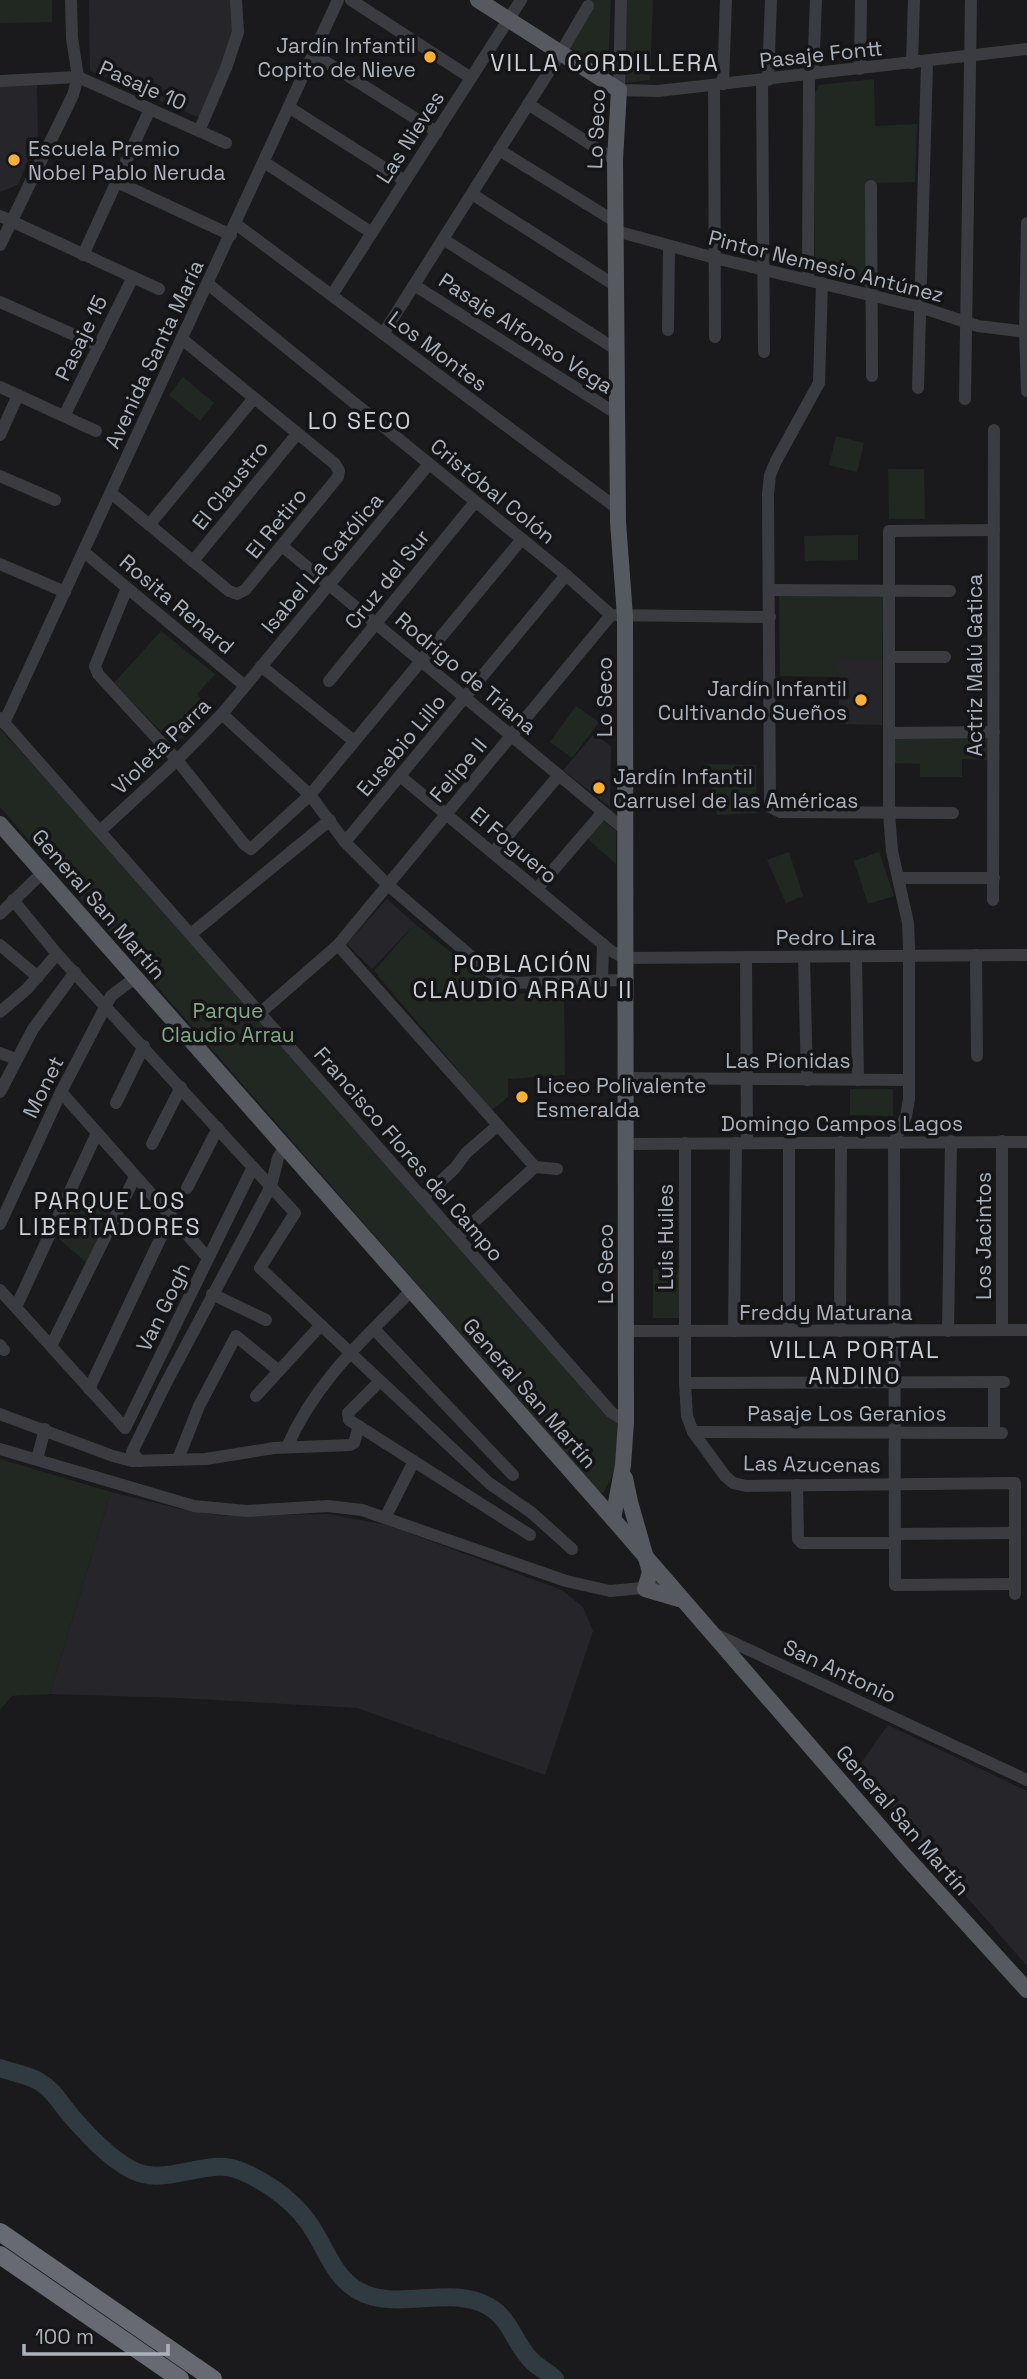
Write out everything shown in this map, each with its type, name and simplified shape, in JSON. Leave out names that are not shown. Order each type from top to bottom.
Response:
[{"type":"highway","points":[[0,2232],[213,2379]]},
{"type":"highway","points":[[0,2255],[180,2379]]},
{"type":"main road","points":[[478,0],[619,90]]},
{"type":"main road","name":"Lo Seco","points":[[613,1519],[624,1465],[626,1422],[625,830],[618,615],[615,160],[619,90]]},
{"type":"main road","name":"General San Martín","points":[[0,824],[599,1503],[898,1848],[1027,1990]]},
{"type":"main road","points":[[599,1503],[609,1492],[624,1465]]},
{"type":"main road","points":[[624,1465],[630,1502],[648,1559],[650,1573],[645,1589],[683,1601]]},
{"type":"street","points":[[0,245],[6,219],[72,95],[78,77],[72,38],[71,0]]},
{"type":"street","points":[[200,131],[239,32],[236,0]]},
{"type":"street","name":"Avenida Santa María","points":[[2,721],[84,552],[338,0]]},
{"type":"street","points":[[351,0],[471,78]]},
{"type":"street","name":"Las Nieves","points":[[332,295],[521,0]]},
{"type":"street","name":"Lo Seco","points":[[619,90],[621,0]]},
{"type":"street","points":[[715,337],[719,85],[726,0]]},
{"type":"street","points":[[764,352],[765,80],[771,0]]},
{"type":"street","points":[[807,280],[811,74],[816,0]]},
{"type":"street","points":[[860,69],[861,0]]},
{"type":"street","points":[[912,63],[914,0]]},
{"type":"street","points":[[965,398],[971,0]]},
{"type":"street","points":[[383,334],[588,6]]},
{"type":"street","name":"Pasaje Fontt","points":[[619,90],[650,92],[1027,49]]},
{"type":"street","points":[[315,55],[437,132]]},
{"type":"street","points":[[918,388],[927,62]]},
{"type":"street","name":"Pasaje 10","points":[[0,81],[78,77],[226,143]]},
{"type":"street","points":[[528,104],[615,160]]},
{"type":"street","points":[[290,108],[405,181]]},
{"type":"street","points":[[83,255],[150,109]]},
{"type":"street","name":"Pintor Nemesio Antúnez","points":[[499,150],[616,227],[669,246],[920,307],[967,323],[1026,332]]},
{"type":"street","points":[[264,162],[372,233]]},
{"type":"street","name":"Los Montes","points":[[117,182],[233,229],[332,295],[618,509]]},
{"type":"street","points":[[871,186],[872,376]]},
{"type":"street","points":[[472,194],[616,286]]},
{"type":"street","points":[[6,219],[159,289]]},
{"type":"street","points":[[1027,223],[1027,391]]},
{"type":"street","points":[[443,239],[617,350]]},
{"type":"street","points":[[668,330],[669,246]]},
{"type":"street","name":"Pasaje 15","points":[[64,416],[133,277]]},
{"type":"street","name":"Cristóbal Colón","points":[[208,284],[618,615]]},
{"type":"street","points":[[822,284],[819,383],[770,475],[768,494],[769,807],[780,812],[953,813]]},
{"type":"street","name":"Pasaje Alfonso Vega","points":[[414,285],[617,414]]},
{"type":"street","points":[[0,302],[99,346]]},
{"type":"street","points":[[183,339],[298,434]]},
{"type":"street","points":[[0,387],[96,431]]},
{"type":"street","points":[[0,435],[18,396]]},
{"type":"street","points":[[149,525],[254,398]]},
{"type":"street","name":"Actriz Malú Gatica","points":[[993,900],[994,430]]},
{"type":"street","name":"El Retiro","points":[[193,561],[229,591],[237,594],[245,590],[282,546],[337,479],[339,471],[335,464],[298,434]]},
{"type":"street","name":"El Claustro","points":[[193,561],[298,434]]},
{"type":"street","name":"Isabel La Católica","points":[[245,685],[429,464]]},
{"type":"street","points":[[0,477],[55,500]]},
{"type":"street","points":[[111,493],[193,561]]},
{"type":"street","name":"Cruz del Sur","points":[[328,681],[475,502]]},
{"type":"street","points":[[797,1485],[798,1539],[802,1543],[895,1539],[1015,1533],[1015,1589],[895,1585],[895,1539],[895,1485],[895,1433],[894,1382],[894,1142],[906,1116],[909,1080],[909,956],[908,923],[892,851],[889,814],[889,531],[994,530]]},
{"type":"street","points":[[127,588],[95,666],[98,674],[177,760],[244,844],[251,849],[310,795],[522,539]]},
{"type":"street","name":"Rodrigo de Triana","points":[[282,546],[625,830]]},
{"type":"street","name":"Rosita Renard","points":[[84,552],[245,685]]},
{"type":"street","points":[[0,564],[65,592]]},
{"type":"street","name":"Eusebio Lillo","points":[[345,842],[566,575]]},
{"type":"street","points":[[770,590],[950,591]]},
{"type":"street","points":[[618,615],[770,617]]},
{"type":"street","name":"Felipe II","points":[[260,1013],[338,945],[511,736],[618,615]]},
{"type":"street","points":[[889,657],[945,657]]},
{"type":"street","points":[[261,666],[354,741]]},
{"type":"street","name":"Violeta Parra","points":[[100,831],[177,760],[222,714],[245,685]]},
{"type":"street","points":[[222,714],[310,795],[345,842],[388,885],[494,976],[510,983],[625,980]]},
{"type":"street","name":"Francisco Flores del Campo","points":[[2,721],[611,1412],[626,1422]]},
{"type":"street","points":[[890,733],[993,732]]},
{"type":"street","points":[[493,853],[559,775]]},
{"type":"street","name":"El Foguero","points":[[400,776],[617,955],[625,957]]},
{"type":"street","points":[[537,890],[603,812]]},
{"type":"street","points":[[191,934],[330,820]]},
{"type":"street","points":[[0,914],[43,872]]},
{"type":"street","points":[[898,878],[993,878]]},
{"type":"street","points":[[13,900],[57,954],[106,1004],[295,1213],[260,1268],[489,1483],[532,1513],[572,1549]]},
{"type":"street","points":[[602,980],[603,943]]},
{"type":"street","points":[[0,945],[38,976]]},
{"type":"street","points":[[338,945],[535,1167]]},
{"type":"street","points":[[0,1012],[57,954]]},
{"type":"street","points":[[976,955],[976,1056]]},
{"type":"street","name":"Pedro Lira","points":[[625,957],[1027,955]]},
{"type":"street","points":[[856,956],[858,1080]]},
{"type":"street","points":[[734,1331],[747,1079],[746,957]]},
{"type":"street","points":[[804,957],[807,1080]]},
{"type":"street","points":[[0,1092],[44,1012],[75,972]]},
{"type":"street","name":"Monet","points":[[0,1224],[61,1092],[106,1004],[111,996],[136,977]]},
{"type":"street","points":[[116,1104],[144,1046]]},
{"type":"street","points":[[0,1053],[16,1059]]},
{"type":"street","name":"Las Pionidas","points":[[625,1079],[909,1080]]},
{"type":"street","points":[[152,1144],[181,1087]]},
{"type":"street","points":[[61,1092],[208,1258]]},
{"type":"street","points":[[423,1198],[455,1168],[466,1153],[497,1126]]},
{"type":"street","points":[[187,1188],[218,1128]]},
{"type":"street","points":[[16,1307],[97,1133]]},
{"type":"street","points":[[948,1331],[951,1141]]},
{"type":"street","name":"Los Jacintos","points":[[1002,1141],[1002,1330]]},
{"type":"street","name":"Domingo Campos Lagos","points":[[626,1144],[1022,1141]]},
{"type":"street","points":[[840,1331],[841,1142]]},
{"type":"street","name":"Luis Huiles","points":[[685,1143],[685,1331]]},
{"type":"street","points":[[789,1143],[789,1331]]},
{"type":"street","points":[[140,1461],[132,1452],[212,1294],[271,1186],[278,1158],[285,1146]]},
{"type":"street","name":"Van Gogh","points":[[89,1389],[125,1428],[253,1167]]},
{"type":"street","points":[[457,1237],[535,1167],[557,1168]]},
{"type":"street","points":[[51,1346],[135,1177]]},
{"type":"street","points":[[0,1290],[89,1389],[171,1216]]},
{"type":"street","points":[[287,1447],[315,1394],[350,1353],[412,1290]]},
{"type":"street","points":[[212,1294],[266,1320]]},
{"type":"street","points":[[256,1396],[321,1325]]},
{"type":"street","points":[[374,1329],[513,1475]]},
{"type":"street","name":"Freddy Maturana","points":[[626,1331],[1027,1330]]},
{"type":"street","name":"Las Azucenas","points":[[685,1331],[687,1416],[693,1432],[733,1483],[746,1486],[1015,1483],[1015,1533]]},
{"type":"street","points":[[178,1460],[199,1406],[236,1336],[279,1371]]},
{"type":"street","points":[[380,1381],[348,1415],[349,1420],[530,1535]]},
{"type":"street","points":[[685,1383],[894,1382]]},
{"type":"street","name":"Pasaje Los Geranios","points":[[693,1432],[998,1433],[999,1382],[894,1382]]},
{"type":"street","points":[[0,1414],[113,1456],[140,1461],[221,1458],[287,1447],[350,1445],[354,1443],[359,1426]]},
{"type":"street","points":[[37,1459],[45,1429]]},
{"type":"street","points":[[0,1450],[194,1506],[256,1511],[339,1507],[362,1510],[566,1581],[610,1591],[645,1589],[667,1583]]},
{"type":"street","points":[[385,1518],[414,1461]]},
{"type":"street","name":"San Antonio","points":[[711,1633],[1027,1780]]},
{"type":"shaded area","points":[[89,0],[231,0],[233,30],[221,70],[200,118],[90,71]]},
{"type":"shaded area","name":"Escuela Premio Nobel Pablo Neruda","points":[[37,82],[38,136],[18,185],[0,192],[0,83]]},
{"type":"shaded area","name":"Jardín Infantil Cultivando Sueños","points":[[839,660],[882,660],[882,725],[839,724]]},
{"type":"shaded area","name":"Jardín Infantil Carrusel de las Américas","points":[[594,734],[611,746],[610,807],[563,770]]},
{"type":"shaded area","points":[[387,899],[415,924],[372,969],[347,944]]},
{"type":"shaded area","points":[[111,1492],[189,1511],[226,1516],[328,1514],[387,1525],[562,1590],[583,1607],[593,1631],[545,1775],[357,1708],[50,1694]]},
{"type":"shaded area","points":[[888,1725],[1027,1791],[1027,1966],[856,1770]]},
{"type":"green space","points":[[0,0],[52,0],[52,22],[0,23]]},
{"type":"green space","points":[[589,0],[611,0],[608,72],[562,42]]},
{"type":"green space","points":[[627,0],[653,0],[650,80],[624,83]]},
{"type":"green space","points":[[874,79],[875,126],[917,124],[915,182],[866,183],[868,282],[815,269],[815,93],[819,85]]},
{"type":"green space","points":[[183,377],[214,403],[200,421],[169,395]]},
{"type":"green space","points":[[836,436],[864,443],[857,472],[829,465]]},
{"type":"green space","points":[[888,469],[924,469],[925,519],[889,519]]},
{"type":"green space","points":[[858,535],[858,560],[805,561],[804,536]]},
{"type":"green space","points":[[779,596],[883,596],[882,660],[839,660],[839,677],[780,676]]},
{"type":"green space","points":[[161,631],[215,674],[197,694],[211,711],[175,746],[114,683]]},
{"type":"green space","points":[[576,706],[599,722],[572,758],[550,742]]},
{"type":"green space","name":"Parque Claudio Arrau","points":[[0,729],[249,1001],[618,1423],[620,1450],[603,1493],[598,1491],[0,807]]},
{"type":"green space","points":[[894,736],[989,737],[989,760],[962,759],[962,777],[920,777],[920,764],[894,763]]},
{"type":"green space","points":[[707,764],[756,765],[757,813],[717,815]]},
{"type":"green space","points":[[601,819],[616,831],[616,864],[588,839]]},
{"type":"green space","points":[[789,852],[803,896],[786,903],[767,860]]},
{"type":"green space","points":[[879,852],[894,896],[868,904],[854,861]]},
{"type":"green space","points":[[415,924],[504,993],[564,995],[565,1075],[508,1079],[508,1097],[492,1110],[374,971]]},
{"type":"green space","points":[[850,1089],[893,1089],[893,1116],[850,1115]]},
{"type":"green space","points":[[77,1196],[114,1215],[88,1264],[56,1236]]},
{"type":"green space","points":[[653,1269],[680,1270],[680,1318],[653,1318]]},
{"type":"green space","points":[[0,1459],[111,1492],[50,1694],[12,1696],[0,1710]]},
{"type":"waterway","points":[[0,2068],[45,2085],[100,2146],[132,2170],[159,2176],[228,2167],[262,2182],[282,2195],[300,2212],[337,2271],[357,2290],[388,2299],[457,2297],[488,2306],[502,2317],[530,2359],[555,2379]]},
{"type":"place","name":"Jardín Infantil Copito de Nieve","points":[[430,57]]},
{"type":"place","name":"Escuela Premio Nobel Pablo Neruda","points":[[14,160]]},
{"type":"place","name":"Jardín Infantil Cultivando Sueños","points":[[861,700]]},
{"type":"place","name":"Jardín Infantil Carrusel de las Américas","points":[[599,788]]},
{"type":"place","name":"Liceo Polivalente Esmeralda","points":[[522,1097]]},
{"type":"district","name":"VILLA CORDILLERA","points":[[605,63]]},
{"type":"district","name":"LO SECO","points":[[360,421]]},
{"type":"district","name":"POBLACIÓN CLAUDIO ARRAU II","points":[[523,977]]},
{"type":"district","name":"PARQUE LOS LIBERTADORES","points":[[110,1214]]},
{"type":"district","name":"VILLA PORTAL ANDINO","points":[[855,1363]]}]
